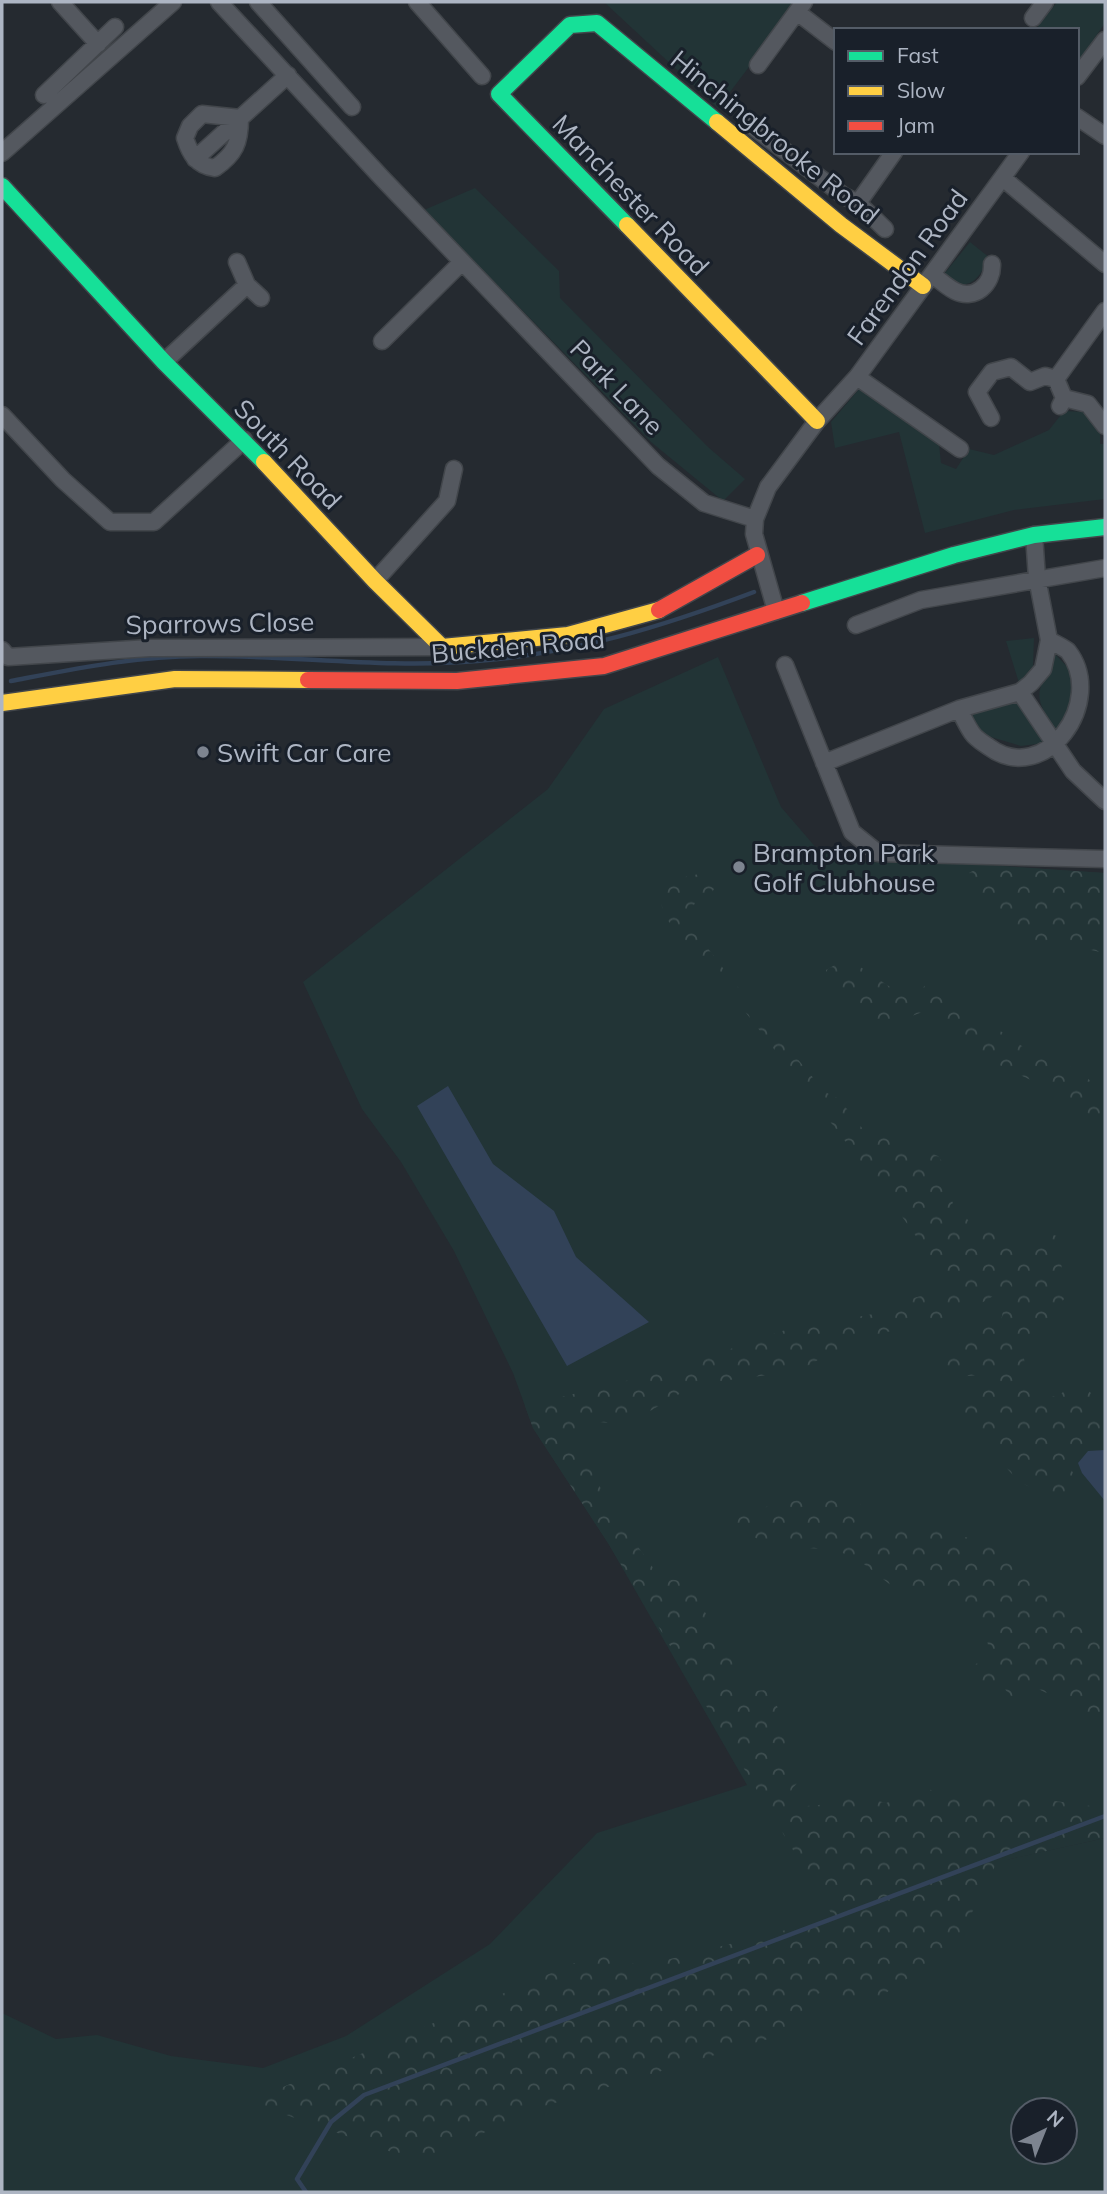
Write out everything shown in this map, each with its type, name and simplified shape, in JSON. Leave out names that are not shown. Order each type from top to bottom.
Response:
[{"type":"street","points":[[60,2],[98,44]]},
{"type":"street","points":[[2,153],[173,2]]},
{"type":"street","name":"Park Lane","points":[[219,2],[462,262],[659,466],[704,503],[755,519]]},
{"type":"street","points":[[258,2],[352,107]]},
{"type":"street","points":[[416,2],[482,76]]},
{"type":"street","points":[[1032,18],[1045,2]]},
{"type":"street","points":[[758,65],[800,7],[834,40]]},
{"type":"street","name":"Hinchingbrooke Road","points":[[597,23],[841,225],[928,280]]},
{"type":"street","name":"Manchester Road","points":[[597,23],[570,25],[499,94],[817,421]]},
{"type":"street","points":[[44,95],[115,27]]},
{"type":"street","points":[[1079,74],[1105,40]]},
{"type":"street","points":[[195,159],[288,75]]},
{"type":"street","points":[[202,114],[240,118],[240,139],[233,156],[215,168],[204,167],[195,159],[184,138],[190,125],[202,114]]},
{"type":"street","points":[[1079,118],[1105,136]]},
{"type":"street","points":[[748,123],[844,196],[858,203],[885,229]]},
{"type":"street","points":[[858,203],[893,154]]},
{"type":"street","name":"Farendon Road","points":[[776,611],[757,555],[754,534],[755,519],[768,487],[817,421],[857,377],[1020,154]]},
{"type":"street","points":[[1003,179],[1105,264]]},
{"type":"street","name":"South Road","points":[[2,186],[164,362],[244,440],[375,581],[442,647]]},
{"type":"street","points":[[237,262],[247,285],[261,298]]},
{"type":"street","points":[[382,341],[462,262]]},
{"type":"street","points":[[928,280],[956,292],[978,292],[988,284],[993,273],[992,264]]},
{"type":"street","points":[[164,362],[247,285]]},
{"type":"street","points":[[1056,379],[1105,311]]},
{"type":"street","points":[[991,418],[977,392],[992,372],[1011,367],[1030,382],[1045,376],[1056,379]]},
{"type":"street","name":"Farendon Road","points":[[857,377],[960,449]]},
{"type":"street","points":[[1056,379],[1062,402],[1087,404],[1105,426]]},
{"type":"street","points":[[2,415],[63,480],[110,522],[154,522],[244,440]]},
{"type":"street","points":[[375,581],[447,501],[454,469]]},
{"type":"street","name":"Buckden Road","points":[[2,703],[175,679],[457,681],[604,666],[954,555],[1034,535],[1105,527]]},
{"type":"street","points":[[824,763],[960,709],[1020,692],[1043,669],[1049,640],[1037,578],[1034,535]]},
{"type":"street","points":[[442,647],[517,644],[625,623],[690,596],[734,562],[757,555]]},
{"type":"street","points":[[856,625],[921,600],[1105,568]]},
{"type":"street","points":[[960,709],[973,735],[998,754],[1026,758],[1056,746],[1076,726],[1084,697],[1079,673],[1068,651],[1049,640]]},
{"type":"street","name":"Sparrows Close","points":[[2,650],[8,657],[150,648],[442,647]]},
{"type":"street","points":[[785,665],[852,832],[878,853],[1105,859]]},
{"type":"street","points":[[1020,692],[1073,771],[1105,801]]},
{"type":"green space","points":[[604,2],[798,2],[718,108]]},
{"type":"green space","points":[[1057,2],[1105,3],[1105,23],[1080,59],[1079,28],[1037,28]]},
{"type":"green space","points":[[475,188],[559,271],[560,298],[708,447],[745,479],[723,501],[651,442],[424,210]]},
{"type":"green space","points":[[970,242],[990,258],[972,282],[960,283],[944,274]]},
{"type":"green space","points":[[860,388],[939,444],[941,463],[956,469],[969,449],[994,455],[1049,430],[1064,411],[1085,412],[1100,431],[1100,444],[1105,444],[1105,499],[1014,510],[925,533],[899,432],[835,448],[831,422]]},
{"type":"green space","points":[[1034,638],[1033,666],[1019,683],[1006,641]]},
{"type":"green space","points":[[1056,655],[1073,673],[1071,716],[1058,733],[1040,703],[1039,695]]},
{"type":"green space","points":[[718,657],[781,807],[818,850],[851,862],[957,863],[1105,873],[1105,1825],[1005,1860],[1105,1838],[1105,2192],[2,2192],[2,2013],[56,2039],[97,2035],[171,2056],[263,2068],[346,2036],[490,1944],[597,1833],[747,1785],[608,1543],[533,1428],[513,1373],[454,1251],[401,1162],[362,1109],[303,982],[548,789],[604,709]]},
{"type":"green space","points":[[1011,701],[1021,705],[1044,743],[1021,746],[984,735],[969,716]]},
{"type":"green space","points":[[983,865],[1105,873],[1105,954],[1030,942],[976,892],[969,873]]},
{"type":"green space","points":[[699,874],[716,886],[707,900],[696,902],[686,916],[687,921],[825,1092],[839,1099],[862,1128],[891,1136],[938,1156],[945,1166],[953,1204],[982,1235],[989,1230],[1024,1253],[1050,1234],[1057,1236],[1066,1296],[1024,1358],[1026,1374],[1043,1395],[1057,1397],[1073,1384],[1086,1384],[1105,1421],[1105,1441],[1089,1440],[1073,1450],[1068,1465],[1085,1491],[1056,1493],[1038,1490],[1021,1482],[993,1450],[976,1439],[966,1420],[961,1400],[966,1388],[981,1382],[979,1375],[957,1377],[944,1370],[941,1357],[961,1333],[1001,1321],[1003,1311],[1013,1303],[1011,1285],[959,1317],[882,1333],[828,1354],[799,1371],[714,1382],[702,1391],[681,1393],[626,1425],[599,1422],[591,1416],[574,1432],[574,1437],[612,1510],[656,1572],[668,1579],[682,1581],[692,1589],[736,1667],[734,1677],[728,1684],[732,1692],[767,1690],[771,1695],[793,1736],[791,1749],[764,1740],[763,1749],[771,1757],[794,1762],[800,1780],[792,1789],[787,1803],[795,1807],[819,1805],[852,1794],[886,1803],[929,1789],[942,1797],[962,1792],[1005,1794],[1098,1807],[1105,1815],[1105,1838],[997,1862],[955,1947],[869,2004],[819,1993],[778,2036],[538,2108],[420,2162],[255,2104],[283,2087],[610,1948],[638,1967],[834,1918],[608,1543],[533,1428],[525,1406],[670,1370],[782,1331],[884,1312],[910,1299],[952,1287],[886,1194],[740,1005],[669,922],[662,907],[661,895],[676,879]]},
{"type":"green space","points":[[847,958],[905,997],[914,995],[933,979],[982,1022],[1012,1037],[1035,1058],[1044,1059],[1053,1054],[1105,1091],[1105,1125],[1058,1093],[993,1062],[945,1017],[925,1011],[891,1024],[871,1026],[865,1022],[863,1005],[854,1002],[827,980],[826,970]]},
{"type":"green space","points":[[837,1492],[861,1502],[854,1524],[868,1531],[895,1524],[918,1523],[999,1547],[1047,1593],[1105,1630],[1105,1712],[1071,1712],[1051,1695],[1036,1688],[1030,1700],[1016,1702],[1003,1687],[974,1680],[969,1670],[982,1659],[988,1644],[969,1609],[929,1588],[897,1590],[860,1561],[836,1550],[778,1546],[722,1526],[747,1511]]},
{"type":"water","points":[[448,1086],[493,1164],[554,1211],[576,1257],[649,1322],[567,1366],[417,1106]]},
{"type":"water","points":[[1105,1450],[1105,1501],[1082,1473],[1078,1463],[1088,1451]]},
{"type":"waterway","points":[[11,681],[152,658],[235,656],[373,663],[442,663],[514,657],[618,637],[754,592]]},
{"type":"waterway","points":[[306,2192],[297,2179],[331,2122],[364,2095],[1105,1816]]},
{"type":"traffic: fast","points":[[627,225],[499,94],[570,25],[597,23],[717,122]]},
{"type":"traffic: fast","points":[[2,186],[164,362],[264,462]]},
{"type":"traffic: fast","points":[[802,603],[954,555],[1034,535],[1105,527]]},
{"type":"traffic: slow","points":[[717,122],[841,225],[923,286]]},
{"type":"traffic: slow","points":[[627,225],[817,421]]},
{"type":"traffic: slow","points":[[264,462],[375,581],[442,647],[568,635],[659,610]]},
{"type":"traffic: slow","points":[[2,703],[175,679],[308,680]]},
{"type":"traffic: jam","points":[[659,610],[757,555]]},
{"type":"traffic: jam","points":[[308,680],[457,681],[604,666],[802,603]]},
{"type":"place","name":"Swift Car Care","points":[[203,752]]},
{"type":"place","name":"Brampton Park Golf Clubhouse","points":[[739,867]]}]
